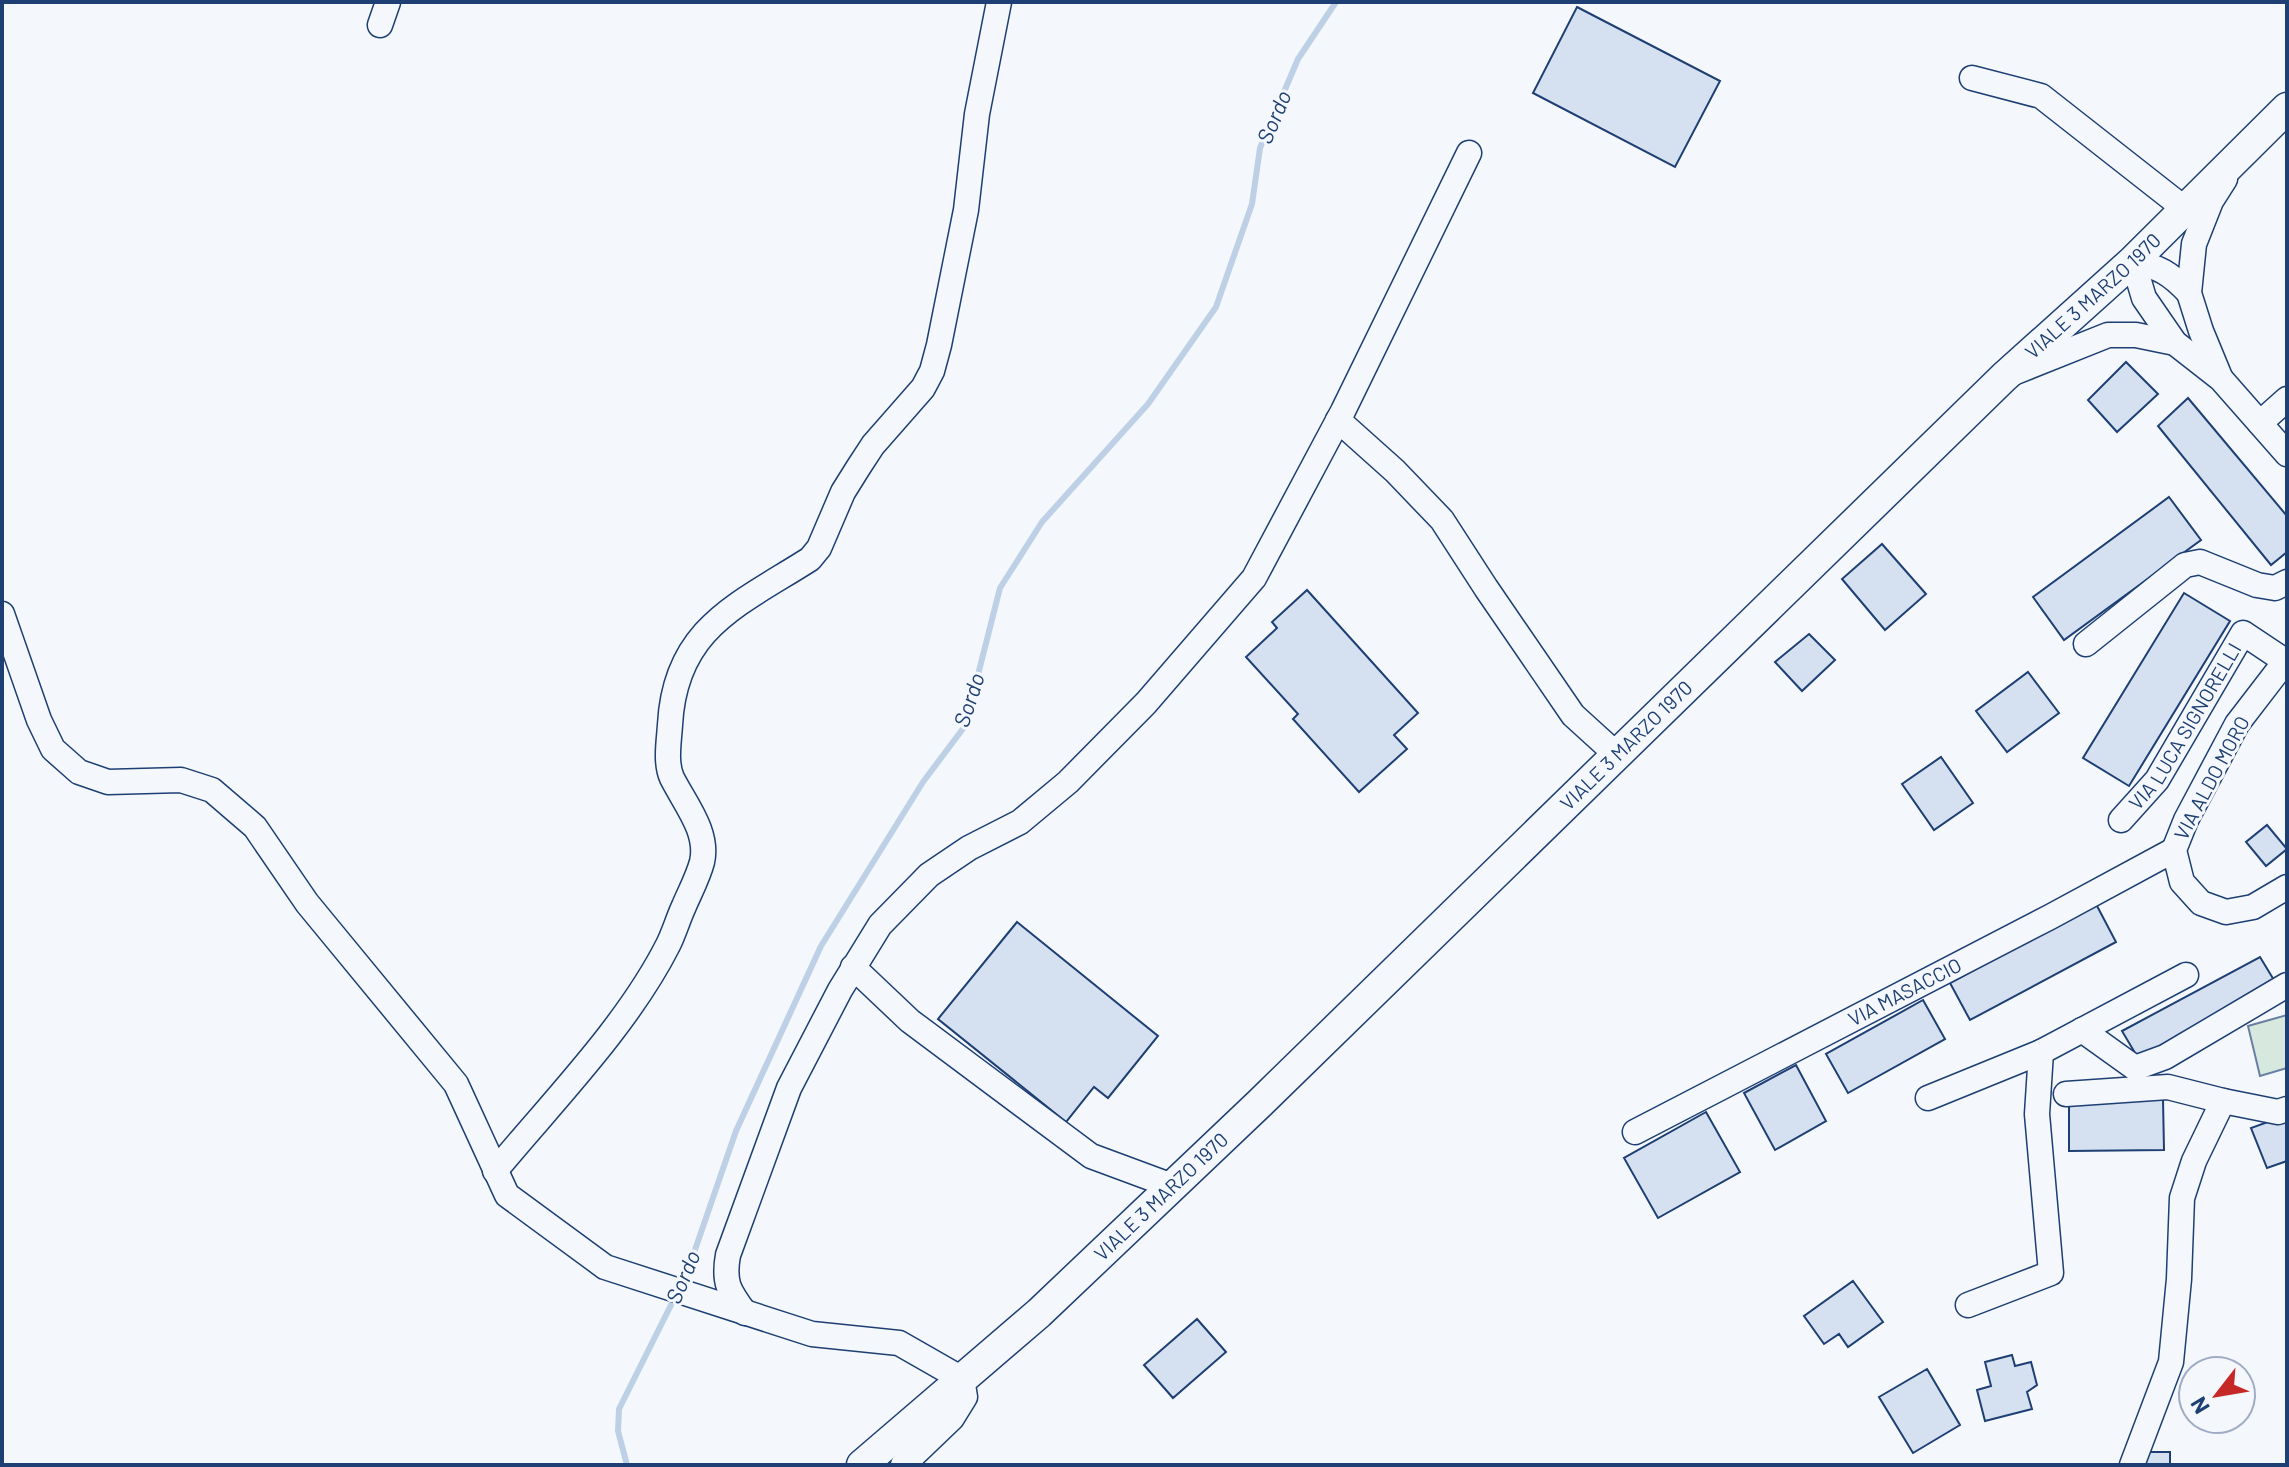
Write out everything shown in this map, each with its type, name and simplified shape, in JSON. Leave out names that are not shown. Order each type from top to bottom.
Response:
[{"type":"main road","name":"VIALE 3 MARZO 1970","points":[[862,1465],[1039,1313],[2004,377],[2133,261],[2287,108]]},
{"type":"street","points":[[495,1171],[621,1020],[667,946],[702,863],[705,845],[670,774],[668,753],[671,707],[688,653],[719,617],[810,559],[819,548],[843,492],[858,468],[873,445],[923,388],[932,371],[966,210],[977,114],[999,2]]},
{"type":"street","points":[[1972,78],[2041,96],[2185,209]]},
{"type":"street","points":[[745,1313],[727,1287],[725,1273],[728,1255],[789,1088],[853,967],[880,925],[929,875],[969,848],[1020,822],[1068,782],[1146,703],[1254,578],[1338,420],[1469,153]]},
{"type":"street","points":[[2221,379],[2189,293],[2194,244],[2211,201],[2239,155]]},
{"type":"street","points":[[2133,261],[2159,268],[2189,293]]},
{"type":"street","points":[[2133,261],[2144,298],[2175,343],[2221,379],[2287,454]]},
{"type":"street","points":[[2004,377],[2108,335],[2136,335],[2175,343]]},
{"type":"street","points":[[2260,423],[2287,399]]},
{"type":"street","points":[[1338,420],[1395,471],[1442,520],[1573,715],[1617,755]]},
{"type":"street","points":[[2086,644],[2185,565],[2200,562],[2257,585],[2275,588],[2287,582]]},
{"type":"street","points":[[2,614],[39,720],[53,749],[79,772],[108,782],[181,780],[212,790],[255,827],[307,903],[456,1084],[507,1195],[605,1267],[812,1334],[899,1343],[962,1379],[965,1397],[952,1418],[903,1465]]},
{"type":"street","name":"VIA LUCA SIGNORELLI","points":[[2121,820],[2157,780],[2243,633],[2286,660]]},
{"type":"street","name":"VIA ALDO MORO","points":[[2286,660],[2237,724],[2186,820],[2174,850],[2182,882],[2201,903],[2226,912],[2253,907],[2287,887]]},
{"type":"street","name":"VIA MASACCIO","points":[[1635,1132],[2174,850]]},
{"type":"street","points":[[853,967],[910,1021],[1091,1156],[1172,1186]]},
{"type":"street","points":[[1928,1098],[2041,1052],[2186,975]]},
{"type":"street","points":[[2082,1030],[2135,1068],[2165,1057],[2287,985]]},
{"type":"street","points":[[1968,1305],[2051,1273],[2037,1114],[2041,1052]]},
{"type":"street","points":[[2066,1094],[2168,1087],[2278,1112],[2287,1109]]},
{"type":"street","points":[[2132,1465],[2171,1362],[2179,1279],[2182,1198],[2194,1161],[2223,1101]]},
{"type":"shaded area","points":[[2287,1015],[2287,1068],[2260,1076],[2248,1026]]},
{"type":"building","points":[[1577,7],[1720,81],[1675,167],[1533,93]]},
{"type":"building","points":[[2126,362],[2158,394],[2117,432],[2088,400]]},
{"type":"building","points":[[2188,398],[2287,516],[2287,552],[2271,565],[2158,426]]},
{"type":"building","points":[[2169,497],[2201,540],[2064,640],[2033,597]]},
{"type":"building","points":[[1882,544],[1926,594],[1885,630],[1842,579]]},
{"type":"building","points":[[1307,590],[1418,713],[1394,735],[1407,749],[1359,792],[1293,719],[1298,714],[1246,657],[1277,628],[1272,622]]},
{"type":"building","points":[[2184,593],[2230,621],[2129,786],[2083,758]]},
{"type":"building","points":[[1809,634],[1835,660],[1802,691],[1775,662]]},
{"type":"building","points":[[2028,672],[2059,713],[2007,752],[1976,711]]},
{"type":"building","points":[[1941,757],[1973,803],[1934,830],[1902,784]]},
{"type":"building","points":[[2267,825],[2287,849],[2266,866],[2246,842]]},
{"type":"building","points":[[2096,904],[2116,942],[1970,1020],[1950,983]]},
{"type":"building","points":[[1017,922],[1158,1036],[1108,1098],[1094,1087],[1066,1122],[938,1019]]},
{"type":"building","points":[[2260,957],[2277,985],[2138,1058],[2122,1031]]},
{"type":"building","points":[[1923,1000],[1945,1039],[1848,1093],[1826,1054]]},
{"type":"building","points":[[1796,1065],[1826,1121],[1775,1150],[1744,1093]]},
{"type":"building","points":[[2163,1099],[2164,1150],[2069,1151],[2069,1100]]},
{"type":"building","points":[[1706,1112],[1740,1172],[1658,1218],[1624,1158]]},
{"type":"building","points":[[2287,1115],[2287,1161],[2267,1168],[2251,1128]]},
{"type":"building","points":[[1853,1281],[1883,1322],[1848,1347],[1839,1334],[1824,1344],[1804,1316]]},
{"type":"building","points":[[1197,1319],[1226,1352],[1173,1398],[1144,1365]]},
{"type":"building","points":[[2012,1355],[2015,1366],[2031,1362],[2037,1385],[2027,1392],[2032,1409],[1985,1421],[1977,1390],[1991,1386],[1985,1362]]},
{"type":"building","points":[[1927,1369],[1960,1425],[1913,1453],[1879,1397]]},
{"type":"building","points":[[2141,1452],[2170,1452],[2170,1465],[2141,1465]]},
{"type":"waterway","name":"Sordo","points":[[681,1285],[736,1131],[821,946],[923,782],[965,726],[1000,588],[1042,522],[1148,404],[1216,307],[1252,204],[1260,148],[1298,59],[1336,2]]},
{"type":"waterway","name":"Sordo","points":[[627,1465],[618,1431],[619,1409],[676,1295]]}]
